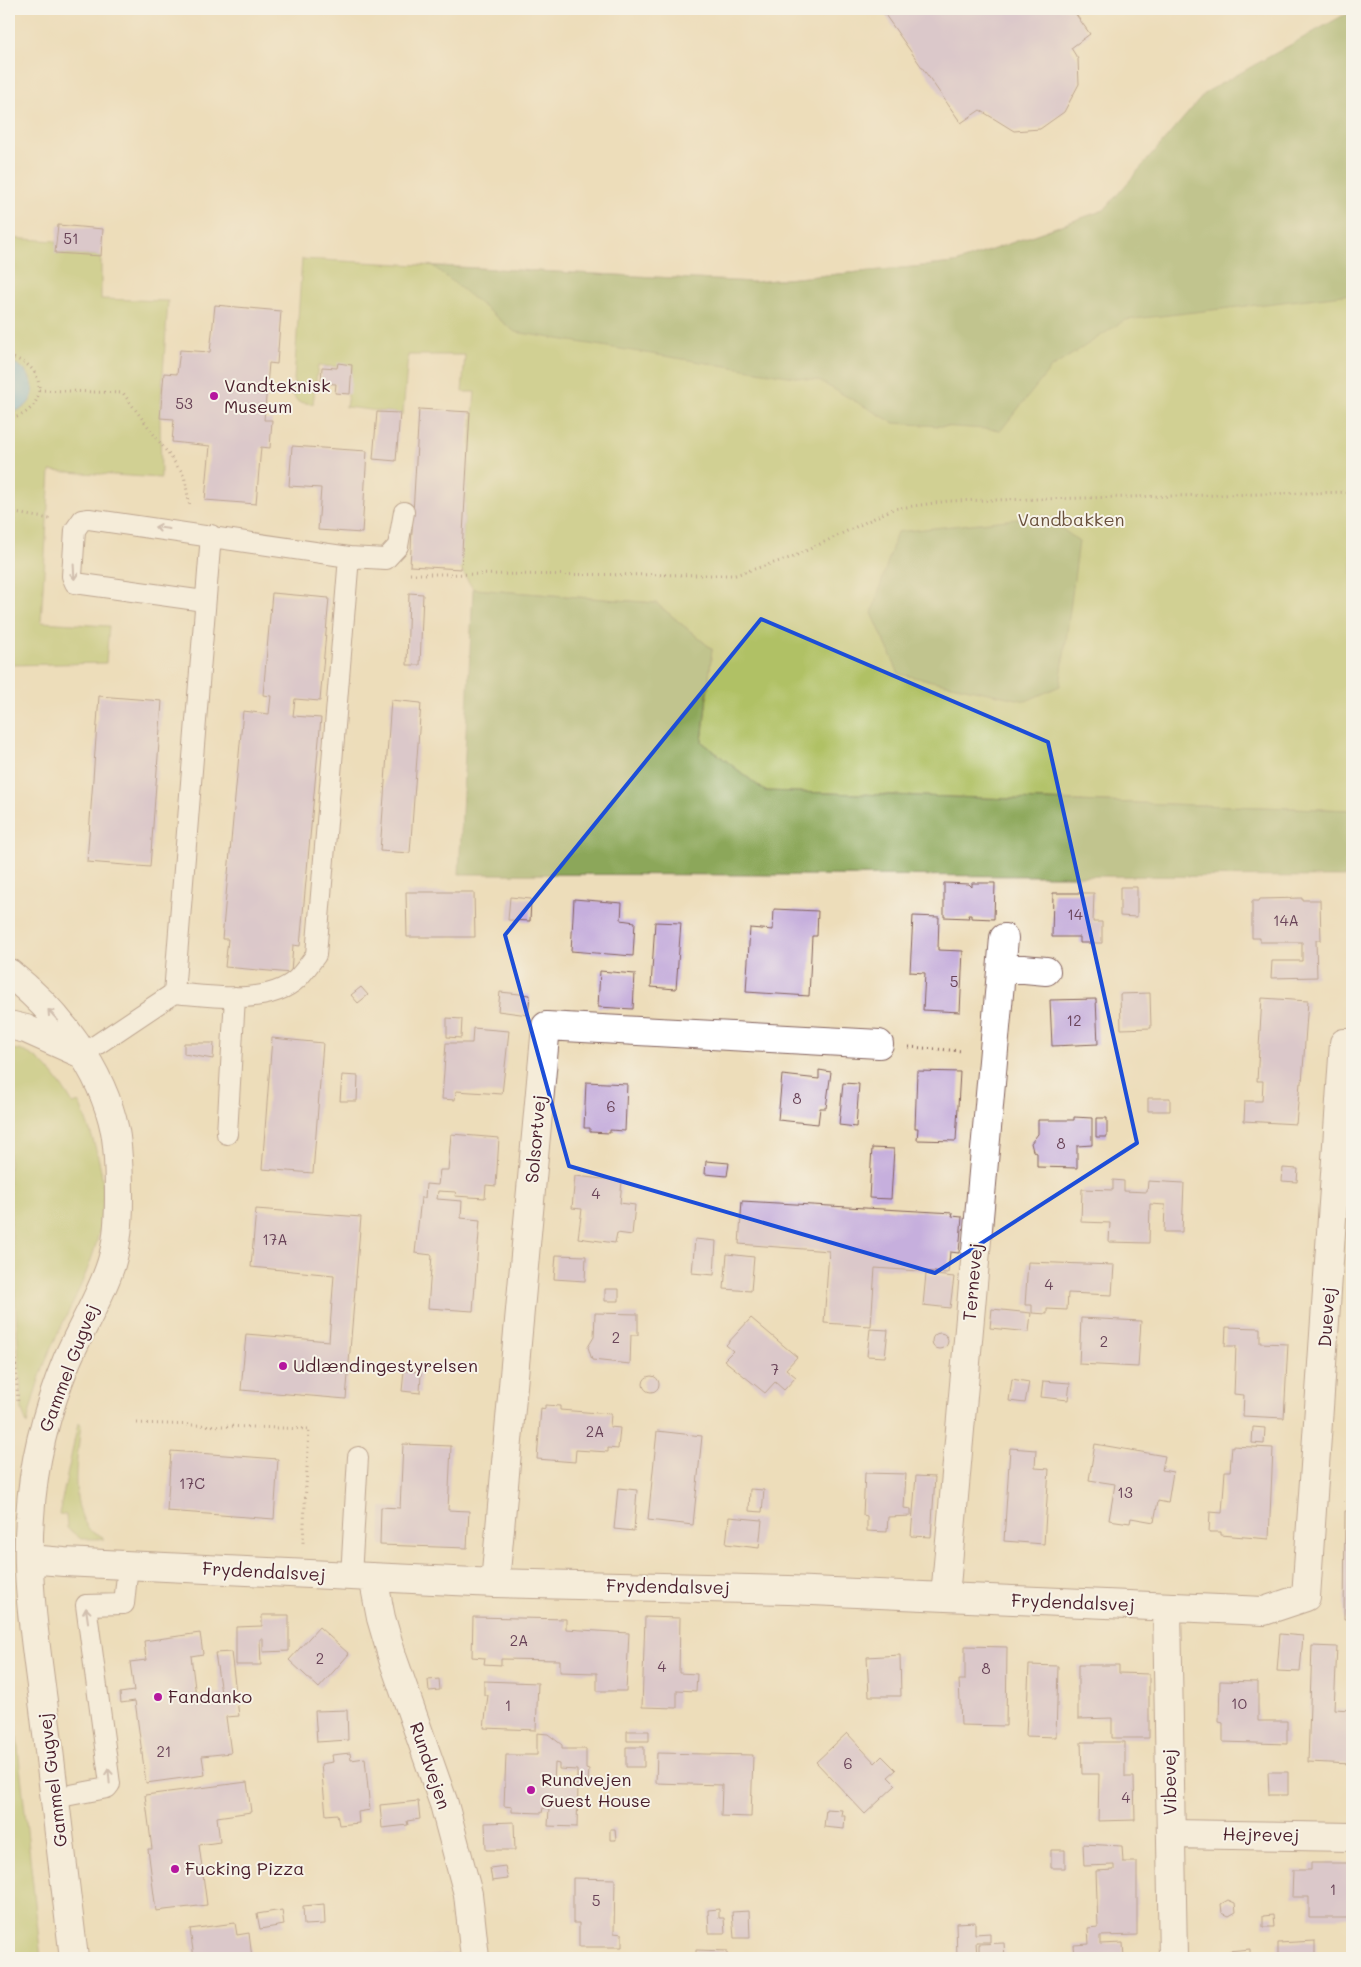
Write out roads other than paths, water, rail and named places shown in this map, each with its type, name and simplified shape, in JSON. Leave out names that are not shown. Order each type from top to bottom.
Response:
[{"type":"street","name":"Ternevej","points":[[945,1597],[1004,938]]},
{"type":"street","points":[[1002,966],[1046,971]]},
{"type":"street","name":"Gammel Gugvej","points":[[9,973],[38,998],[62,1025],[83,1054],[102,1091],[115,1130],[119,1170],[119,1218],[110,1269],[67,1362],[46,1419],[33,1480],[29,1558],[31,1603],[74,1958]]},
{"type":"street","points":[[9,1025],[26,1029],[83,1054]]},
{"type":"street","name":"Solsortvej","points":[[495,1583],[546,1026],[879,1044]]},
{"type":"street","name":"Duevej","points":[[1306,1597],[1344,1044],[1352,1043]]},
{"type":"street","name":"Frydendalsvej","points":[[29,1558],[128,1565],[495,1583],[789,1590],[1264,1611],[1306,1597]]},
{"type":"street","name":"Rundvejen","points":[[362,1577],[389,1643],[444,1804],[468,1894],[475,1958]]},
{"type":"street","name":"Vibevej","points":[[1167,1607],[1173,1958]]},
{"type":"street","name":"Hejrevej","points":[[1171,1834],[1352,1836]]},
{"type":"lane","points":[[204,601],[75,583],[72,576],[75,530],[78,524],[89,518],[349,557],[386,559],[398,546],[404,512]]},
{"type":"lane","points":[[174,993],[204,601],[202,534]]},
{"type":"lane","points":[[83,1054],[174,993],[235,998],[265,995],[296,980],[316,955],[349,557]]},
{"type":"lane","points":[[226,1134],[235,998]]},
{"type":"lane","points":[[358,1457],[362,1577]]},
{"type":"lane","points":[[55,1798],[107,1788],[110,1784],[86,1605],[124,1604],[128,1565]]},
{"type":"water","points":[[14,363],[23,368],[29,375],[33,391],[27,405],[19,410],[9,412],[9,364]]},
{"type":"place","name":"Vandteknisk Museum","points":[[214,396]]},
{"type":"place","name":"Udlændingestyrelsen","points":[[283,1366]]},
{"type":"place","name":"Fandanko","points":[[158,1697]]},
{"type":"place","name":"Rundvejen Guest House","points":[[531,1790]]},
{"type":"place","name":"Fucking Pizza","points":[[175,1869]]},
{"type":"park label","name":"Vandbakken","points":[[1071,520]]}]
